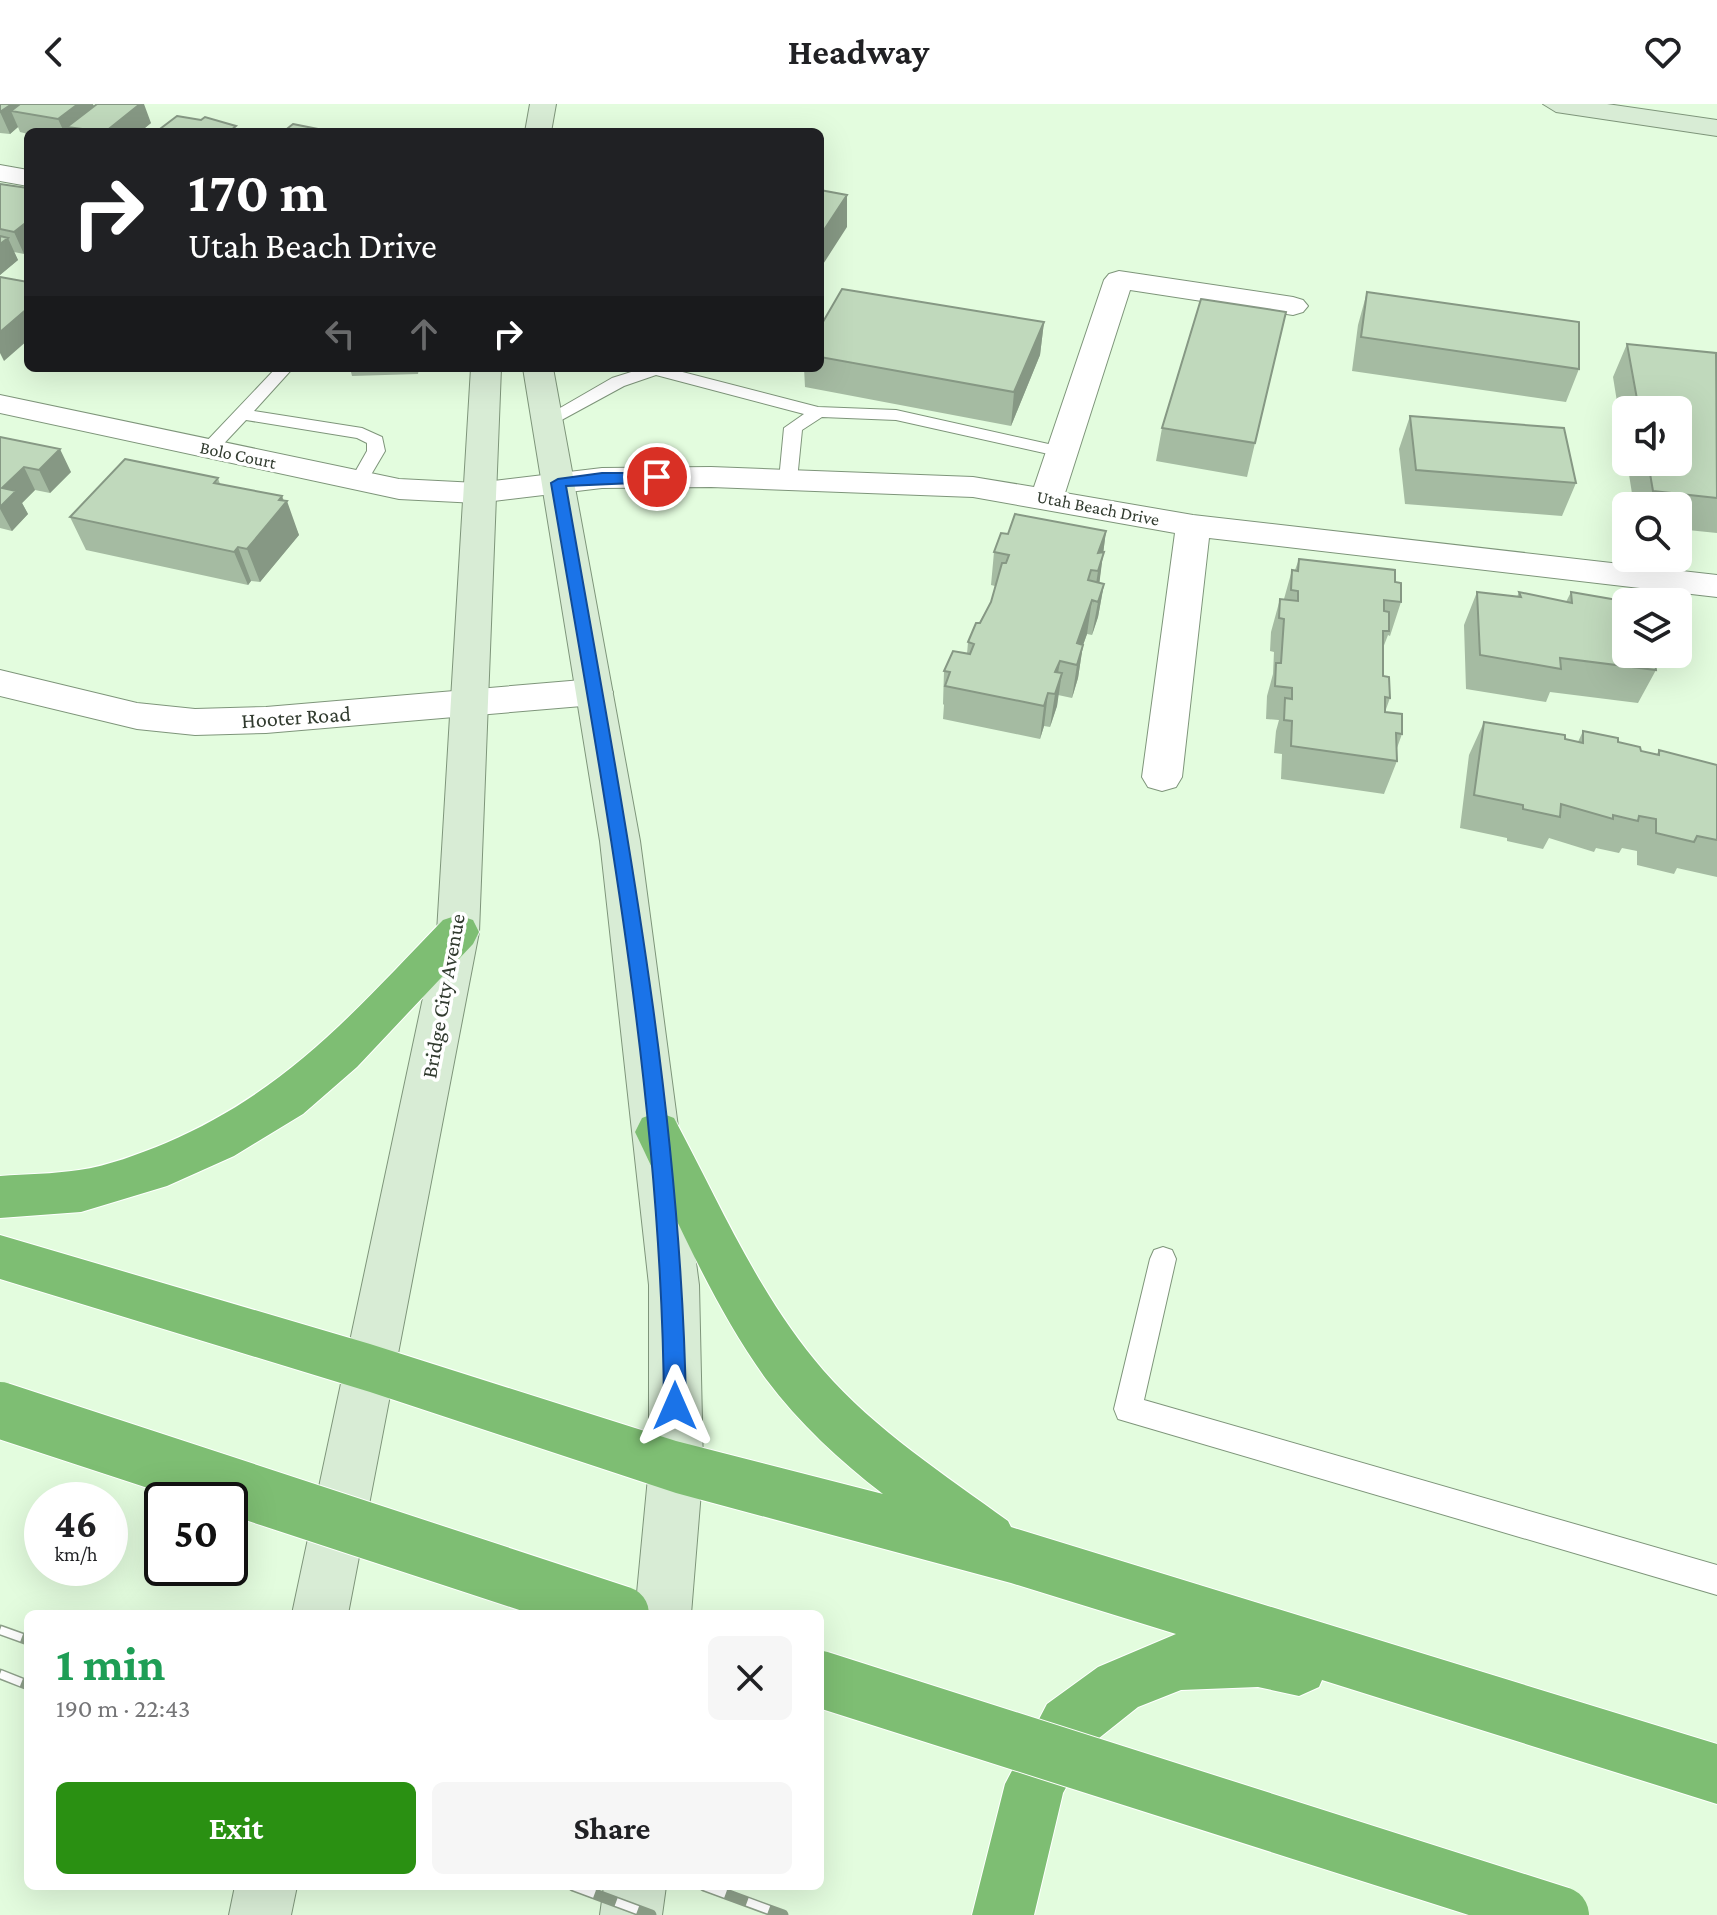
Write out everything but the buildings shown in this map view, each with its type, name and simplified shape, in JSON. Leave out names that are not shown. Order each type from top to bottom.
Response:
[{"type":"highway","points":[[0,1197],[81,1191],[150,1171],[217,1142],[287,1100],[341,1054],[458,932]]},
{"type":"highway","points":[[658,1132],[752,1312],[805,1388],[868,1452],[1011,1555]]},
{"type":"highway","points":[[0,1257],[370,1368],[676,1467],[1011,1555],[1717,1774]]},
{"type":"highway","points":[[0,1410],[609,1610]]},
{"type":"highway","points":[[1003,1915],[1035,1784],[1068,1725],[1118,1687],[1181,1661],[1258,1658],[1594,1736]]},
{"type":"highway","points":[[824,1680],[1561,1915]]},
{"type":"main road","points":[[539,128],[543,104]]},
{"type":"main road","points":[[1556,104],[1717,128]]},
{"type":"main road","name":"Bridge City Avenue","points":[[321,1610],[458,932],[471,704],[477,493],[486,372]]},
{"type":"main road","points":[[539,372],[550,419],[635,944],[674,1285],[676,1467],[663,1610]]},
{"type":"main road","points":[[260,1915],[265,1890]]},
{"type":"main road","points":[[631,1915],[634,1890]]},
{"type":"street","points":[[0,173],[24,177]]},
{"type":"street","points":[[1047,498],[1119,280],[1293,306]]},
{"type":"street","name":"Bolo Court","points":[[0,404],[399,489],[477,493]]},
{"type":"street","name":"Utah Beach Drive","points":[[477,493],[602,478],[788,480],[973,487],[1193,526],[1717,586]]},
{"type":"street","points":[[1162,777],[1193,526]]},
{"type":"street","name":"Hooter Road","points":[[0,683],[137,716],[195,722],[471,704],[594,692]]},
{"type":"lane","points":[[209,449],[281,372]]},
{"type":"lane","points":[[550,419],[618,382],[649,372]]},
{"type":"lane","points":[[663,372],[818,412],[896,415],[1062,452]]},
{"type":"lane","points":[[788,480],[793,428],[818,412]]},
{"type":"lane","points":[[240,414],[362,433],[376,441],[376,451],[359,481]]},
{"type":"lane","points":[[1163,1259],[1128,1409],[1717,1580]]},
{"type":"railway","points":[[0,1630],[24,1639]]},
{"type":"railway","points":[[0,1674],[24,1683]]},
{"type":"railway","points":[[584,1890],[651,1915]]},
{"type":"railway","points":[[715,1890],[783,1915]]},
{"type":"route","points":[[657,477],[558,483],[620,841],[648,1033],[674,1285],[675,1406]]}]
